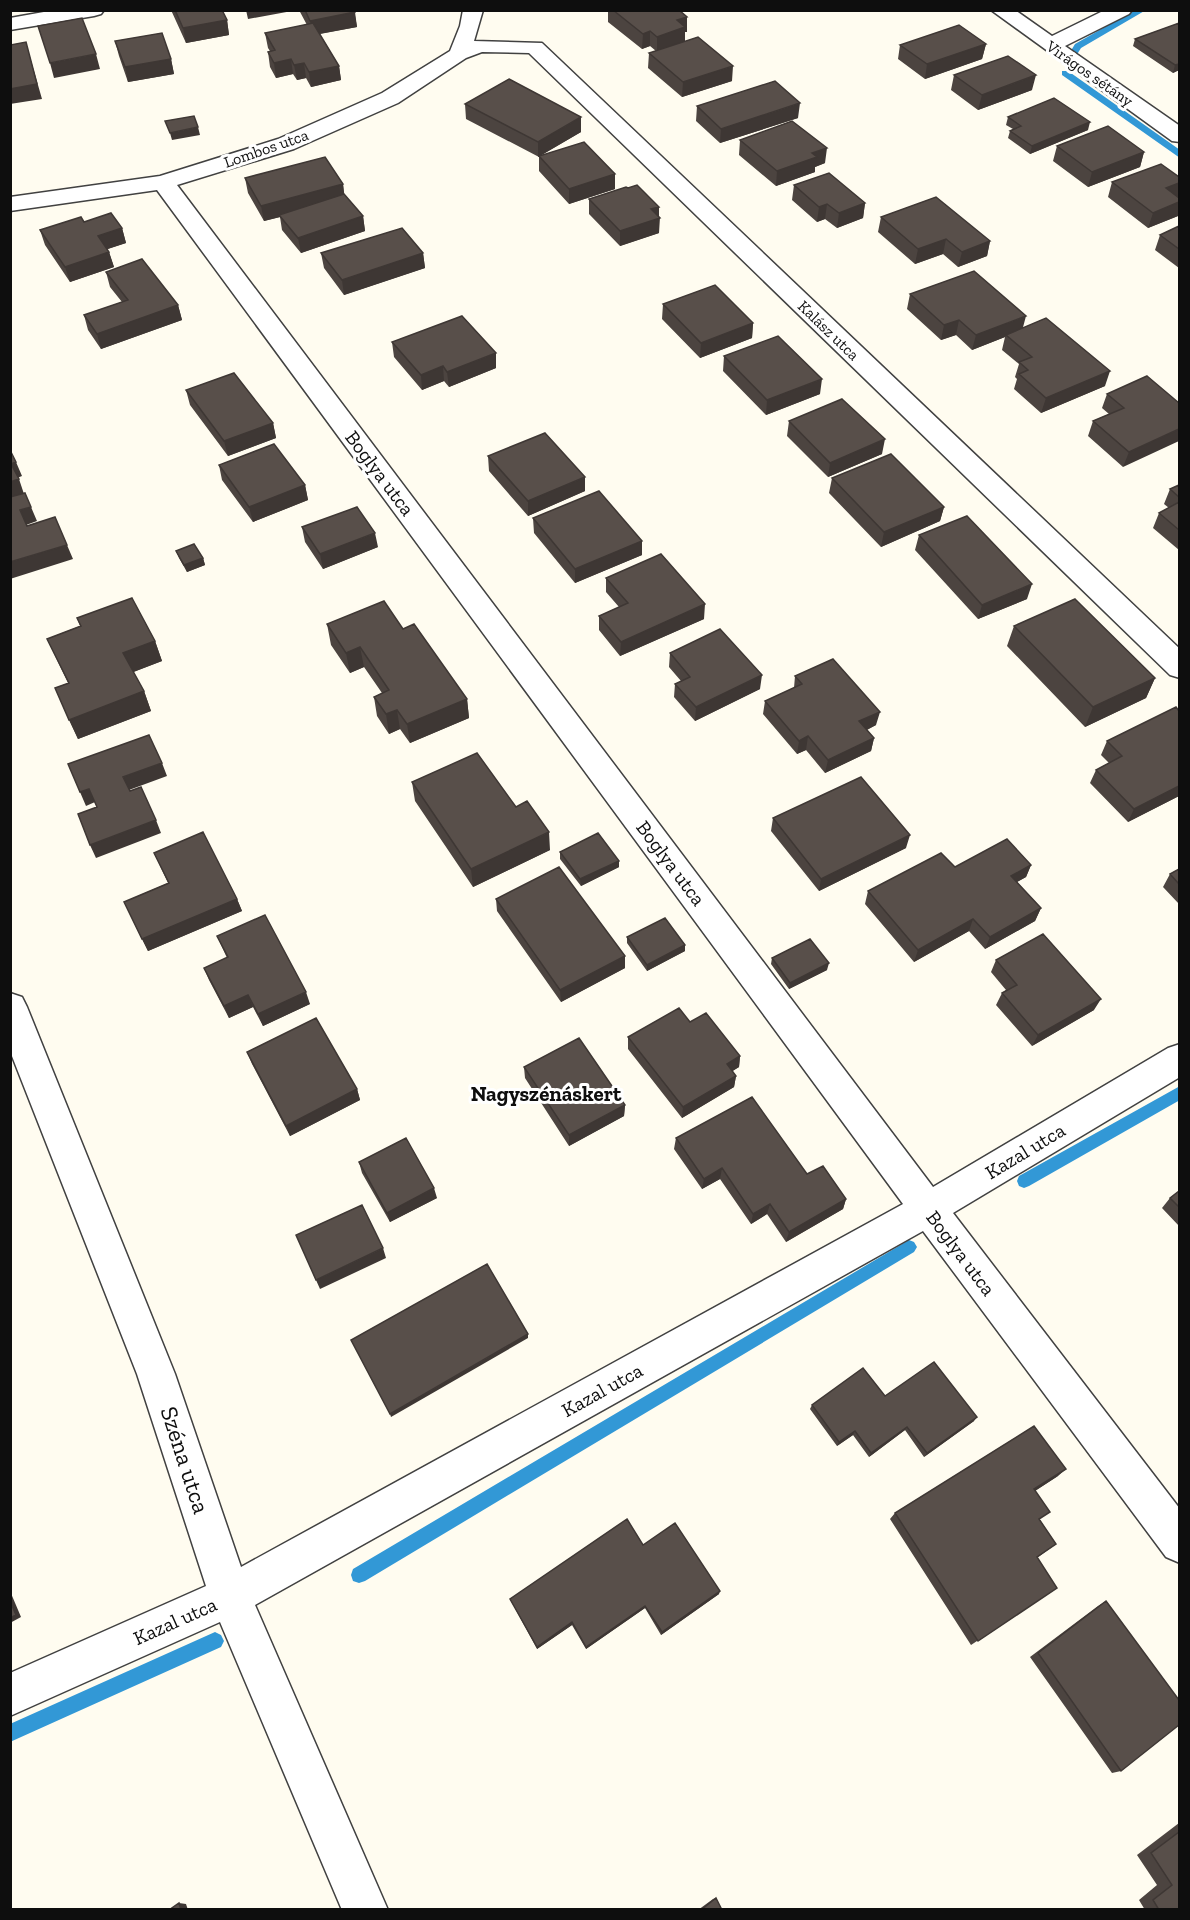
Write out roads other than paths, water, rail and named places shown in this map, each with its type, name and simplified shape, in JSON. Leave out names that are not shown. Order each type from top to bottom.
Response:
[{"type":"street","points":[[10,24],[94,10]]},
{"type":"street","points":[[459,54],[470,26],[473,10]]},
{"type":"street","name":"Virágos sétány","points":[[1001,10],[1179,136]]},
{"type":"street","points":[[1050,45],[1122,10]]},
{"type":"street","name":"Kalász utca","points":[[459,54],[479,46],[535,47],[1179,667]]},
{"type":"street","name":"Lombos utca","points":[[10,204],[163,182],[286,144],[390,98],[459,54]]},
{"type":"street","name":"Boglya utca","points":[[163,182],[1179,1543]]},
{"type":"street","name":"Széna utca","points":[[10,1007],[156,1374],[230,1596],[365,1910]]},
{"type":"street","name":"Kazal utca","points":[[10,1695],[230,1596],[928,1209],[1179,1059]]},
{"type":"waterway","points":[[1073,54],[1078,46],[1142,10]]},
{"type":"waterway","points":[[1065,73],[1180,155]]},
{"type":"waterway","points":[[1024,1181],[1180,1092]]},
{"type":"waterway","points":[[359,1575],[909,1247]]},
{"type":"waterway","points":[[10,1733],[215,1641]]},
{"type":"district","name":"Nagyszénáskert","points":[[546,1094]]}]
